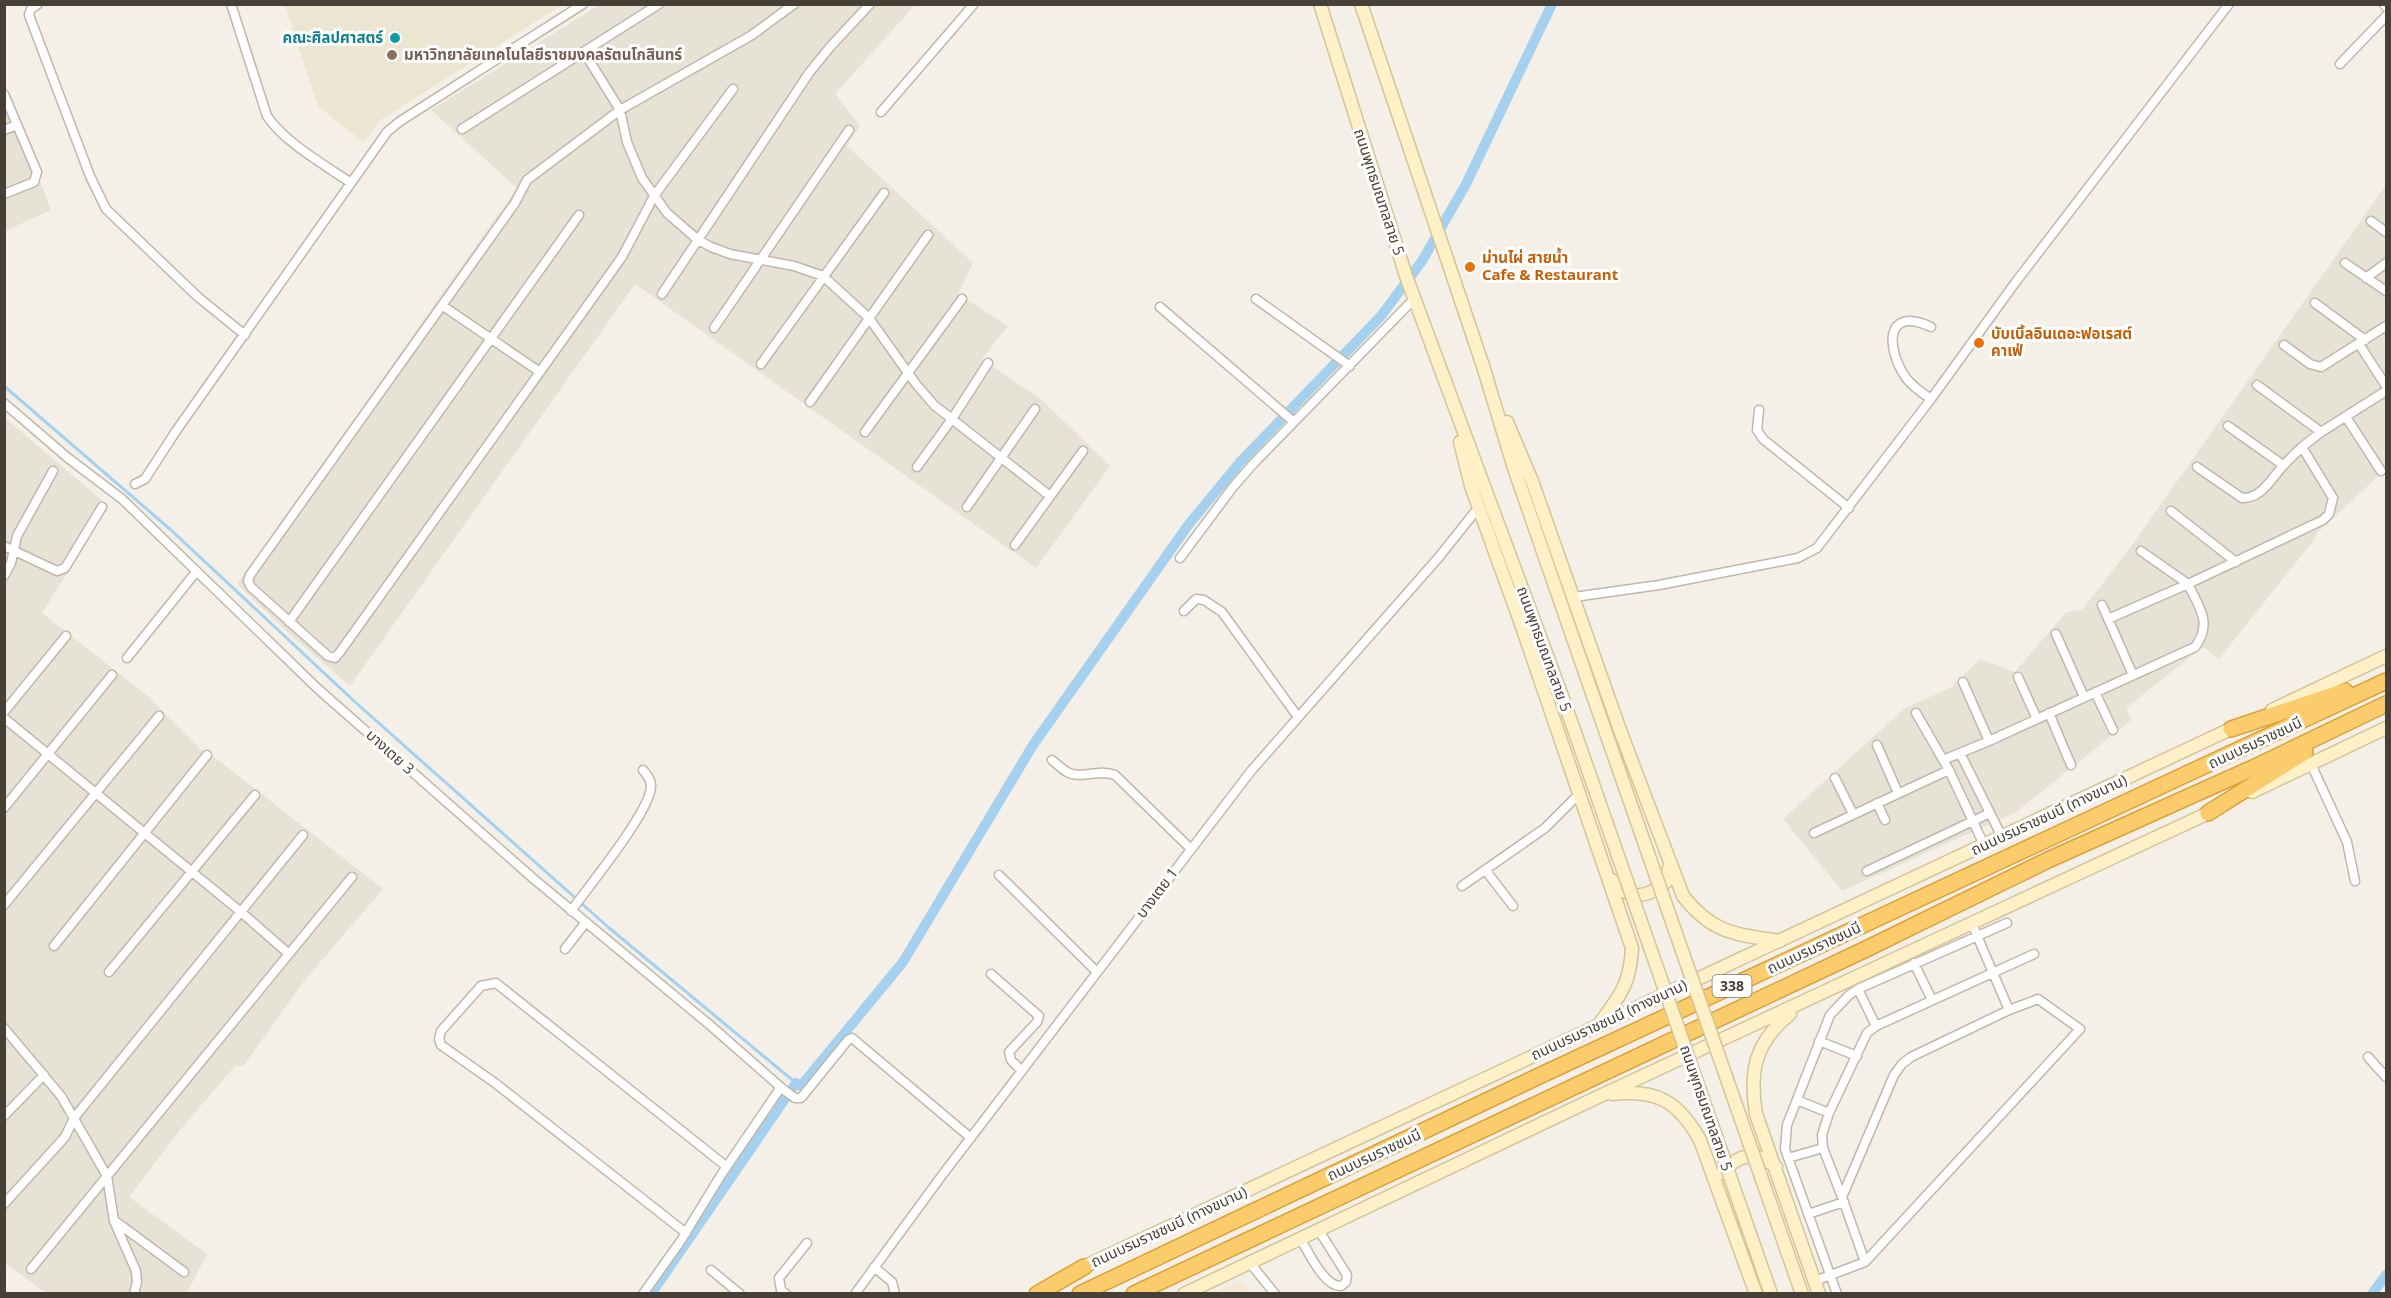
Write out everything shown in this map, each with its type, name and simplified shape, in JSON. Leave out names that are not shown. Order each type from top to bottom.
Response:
[{"type":"highway","points":[[2230,729],[2386,679]]},
{"type":"highway","name":"ถนนบรมราชชนนี","points":[[1080,1293],[2386,679]]},
{"type":"highway","points":[[2208,813],[2386,705]]},
{"type":"highway","name":"ถนนบรมราชชนนี","points":[[1134,1293],[1862,951],[2049,860],[2386,705]]},
{"type":"highway","points":[[1037,1293],[1084,1267]]},
{"type":"main road","name":"ถนนพุทธมณฑลสาย 5","points":[[1320,4],[1406,276],[1565,704],[1771,1293]]},
{"type":"main road","name":"ถนนพุทธมณฑลสาย 5","points":[[1361,4],[1483,366],[1514,468],[1802,1293]]},
{"type":"main road","points":[[1483,366],[1532,481],[1683,897],[1695,911],[1715,927],[1726,932],[1780,941]]},
{"type":"main road","points":[[1447,388],[1466,467],[1479,508],[1632,948],[1631,970],[1625,987],[1599,1024]]},
{"type":"main road","name":"ถนนบรมราชชนนี (ทางขนาน)","points":[[1027,1293],[2386,656]]},
{"type":"main road","points":[[1184,1293],[2386,728]]},
{"type":"main road","points":[[1608,875],[1628,895],[1638,895],[1658,889],[1667,881],[1669,863]]},
{"type":"main road","points":[[1805,1002],[1776,1026],[1765,1039],[1754,1072],[1753,1093],[1756,1114],[1819,1293]]},
{"type":"main road","points":[[1600,1096],[1634,1092],[1649,1093],[1677,1108],[1691,1124],[1700,1140],[1756,1293]]},
{"type":"main road","points":[[1715,1181],[1731,1161],[1741,1157],[1753,1156],[1770,1162],[1776,1167]]},
{"type":"street","points":[[38,4],[31,9],[29,15],[105,209],[198,297],[245,335]]},
{"type":"street","points":[[231,4],[267,116],[272,124],[315,159],[351,183]]},
{"type":"street","points":[[135,484],[145,479],[176,431],[387,132],[399,122],[583,4]]},
{"type":"street","points":[[462,129],[659,4]]},
{"type":"street","points":[[734,89],[654,196],[622,256],[540,372],[335,658],[328,656],[251,587],[248,581],[250,575],[516,203],[527,180],[620,110],[752,35],[794,4]]},
{"type":"street","points":[[662,294],[809,73],[870,4]]},
{"type":"street","points":[[881,112],[974,4]]},
{"type":"street","points":[[1574,597],[1659,585],[1798,558],[1817,548],[1931,399],[2015,283],[2229,4]]},
{"type":"street","points":[[2340,64],[2386,16]]},
{"type":"street","points":[[584,52],[620,110],[633,159],[654,196],[667,213],[698,240],[730,254],[794,266],[823,276],[869,318],[934,405],[1050,496]]},
{"type":"street","points":[[4,94],[37,172],[34,182],[4,194]]},
{"type":"street","points":[[4,130],[17,125]]},
{"type":"street","points":[[714,328],[849,130]]},
{"type":"street","points":[[761,364],[884,193]]},
{"type":"street","points":[[289,622],[579,215]]},
{"type":"street","points":[[2371,221],[2386,232]]},
{"type":"street","points":[[810,402],[928,235]]},
{"type":"street","points":[[2345,263],[2386,291]]},
{"type":"street","points":[[2366,278],[2386,263]]},
{"type":"street","points":[[1180,558],[1233,487],[1291,419],[1413,295]]},
{"type":"street","points":[[1256,298],[1347,364]]},
{"type":"street","points":[[865,432],[962,299]]},
{"type":"street","points":[[2315,303],[2362,342],[2386,386]]},
{"type":"street","points":[[443,306],[540,372]]},
{"type":"street","points":[[1161,307],[1291,419]]},
{"type":"street","points":[[1931,327],[1910,320],[1904,322],[1895,330],[1892,341],[1895,358],[1911,385],[1931,399]]},
{"type":"street","points":[[2284,345],[2310,364],[2321,367],[2386,326]]},
{"type":"street","points":[[917,467],[952,419],[988,363]]},
{"type":"street","points":[[2257,385],[2321,432]]},
{"type":"street","points":[[2197,467],[2242,498],[2248,498],[2268,485],[2283,465],[2321,432],[2386,391]]},
{"type":"street","name":"บางเตย 3","points":[[4,404],[68,459],[122,499],[317,688],[782,1089],[795,1098],[801,1098],[852,1038],[971,1138]]},
{"type":"street","points":[[967,507],[1035,409]]},
{"type":"street","points":[[1759,410],[1757,430],[1763,439],[1849,508]]},
{"type":"street","points":[[2346,417],[2381,471]]},
{"type":"street","points":[[2228,426],[2283,465]]},
{"type":"street","points":[[2108,619],[2323,520],[2329,514],[2332,498],[2302,447]]},
{"type":"street","points":[[1015,545],[1083,451]]},
{"type":"street","points":[[4,576],[17,536],[53,471]]},
{"type":"street","points":[[4,546],[57,571],[61,570],[65,568],[102,507]]},
{"type":"street","name":"บางเตย 1","points":[[855,1293],[1251,771],[1430,568],[1479,508]]},
{"type":"street","points":[[2171,511],[2236,562]]},
{"type":"street","points":[[1943,760],[2195,646],[2205,628],[2204,619],[2188,584],[2141,551]]},
{"type":"street","points":[[128,658],[196,572]]},
{"type":"street","points":[[1184,611],[1197,599],[1204,600],[1222,612],[1298,717]]},
{"type":"street","points":[[2102,605],[2133,675]]},
{"type":"street","points":[[2056,634],[2084,697]]},
{"type":"street","points":[[4,712],[66,636]]},
{"type":"street","points":[[4,808],[112,675]]},
{"type":"street","points":[[2018,677],[2037,719]]},
{"type":"street","points":[[1963,682],[1989,741]]},
{"type":"street","points":[[2095,692],[2113,730]]},
{"type":"street","points":[[1916,713],[1949,770],[1984,845]]},
{"type":"street","points":[[2049,713],[2071,765]]},
{"type":"street","points":[[4,905],[159,716]]},
{"type":"street","points":[[4,718],[288,954]]},
{"type":"street","points":[[1877,745],[1898,793]]},
{"type":"street","points":[[1960,753],[2002,837]]},
{"type":"street","points":[[54,946],[207,755]]},
{"type":"street","points":[[1052,760],[1068,772],[1077,774],[1099,771],[1115,775],[1191,849]]},
{"type":"street","points":[[2311,764],[2347,842],[2355,881]]},
{"type":"street","points":[[572,908],[634,824],[648,799],[651,780],[643,770]]},
{"type":"street","points":[[1814,833],[1949,770]]},
{"type":"street","points":[[1835,778],[1853,814]]},
{"type":"street","points":[[1462,886],[1545,828],[1580,793]]},
{"type":"street","points":[[109,972],[255,795]]},
{"type":"street","points":[[1877,803],[1885,820]]},
{"type":"street","points":[[1867,871],[1990,813]]},
{"type":"street","points":[[4,1204],[65,1137],[74,1118],[303,835]]},
{"type":"street","points":[[1486,871],[1513,906]]},
{"type":"street","points":[[999,875],[1097,972]]},
{"type":"street","points":[[31,1269],[352,876]]},
{"type":"street","points":[[565,949],[586,922]]},
{"type":"street","points":[[1837,1293],[1788,1158],[1784,1139],[1787,1125],[1819,1041],[1835,1008],[1858,989],[2007,923]]},
{"type":"street","points":[[1972,924],[2008,1010]]},
{"type":"street","points":[[1865,1262],[1823,1148],[1822,1135],[1829,1113],[1867,1033],[1876,1026],[2034,954]]},
{"type":"street","points":[[1914,963],[1932,1000]]},
{"type":"street","points":[[991,974],[1039,1016],[1037,1022],[1009,1052],[1011,1060],[1022,1071]]},
{"type":"street","points":[[686,1233],[495,1083],[441,1045],[439,1039],[441,1031],[481,986],[489,982],[496,982],[727,1167]]},
{"type":"street","points":[[1858,989],[1876,1026]]},
{"type":"street","points":[[1808,1214],[1843,1200],[1894,1075],[1902,1064],[2008,1010],[2038,999],[2080,1029],[1865,1262],[1815,1281]]},
{"type":"street","points":[[6,1032],[61,1096],[107,1176],[114,1221],[136,1270],[134,1293]]},
{"type":"street","points":[[1819,1041],[1857,1056]]},
{"type":"street","points":[[2368,1057],[2386,1077]]},
{"type":"street","points":[[4,1116],[44,1075]]},
{"type":"street","points":[[643,1293],[782,1089]]},
{"type":"street","points":[[1797,1100],[1829,1113]]},
{"type":"street","points":[[1788,1158],[1823,1148]]},
{"type":"street","points":[[114,1221],[184,1272]]},
{"type":"street","points":[[1300,1238],[1325,1278],[1331,1285],[1341,1286],[1346,1282],[1347,1275],[1318,1229]]},
{"type":"street","points":[[786,1293],[781,1290],[779,1278],[807,1244]]},
{"type":"street","points":[[1250,1263],[1275,1293]]},
{"type":"street","points":[[874,1267],[892,1282],[895,1293]]},
{"type":"street","points":[[711,1270],[740,1293]]},
{"type":"shaded area","name":"มหาวิทยาลัยเทคโนโลยีราชมงคลรัตนโกสินทร์","points":[[285,4],[562,5],[379,121],[364,143],[318,106]]},
{"type":"shaded area","points":[[599,5],[915,5],[835,94],[860,126],[847,146],[973,263],[958,294],[1008,326],[982,359],[1043,401],[1110,466],[1036,568],[635,284],[350,686],[283,628],[237,584],[517,188],[431,110]]},
{"type":"shaded area","points":[[4,85],[51,210],[5,231],[4,231]]},
{"type":"shaded area","points":[[2386,185],[2386,469],[2317,533],[2314,540],[2219,659],[2203,647],[2126,708],[2131,720],[2016,812],[1842,891],[1783,819],[1905,708],[1950,688],[1980,659],[2015,672],[2065,613],[2083,609],[2132,545]]},
{"type":"shaded area","points":[[5,418],[109,506],[42,613],[149,697],[201,750],[213,756],[383,889],[304,981],[244,1065],[235,1066],[180,1130],[129,1197],[207,1254],[187,1293],[46,1293],[5,1263]]},
{"type":"shaded area","points":[[1241,1280],[1251,1293],[1213,1293]]},
{"type":"waterway","points":[[651,1294],[796,1083],[801,1086],[903,962],[1033,745],[1189,524],[1241,461],[1381,316],[1422,261],[1466,184],[1552,4]]},
{"type":"waterway","points":[[4,386],[171,530],[354,701],[608,927],[796,1083]]},
{"type":"waterway","points":[[2372,1294],[2386,1275]]},
{"type":"place","name":"คณะศิลปศาสตร์","points":[[395,38]]},
{"type":"place","name":"มหาวิทยาลัยเทคโนโลยีราชมงคลรัตนโกสินทร์","points":[[392,55]]},
{"type":"place","name":"ม่านไผ่ สายน้ำ Cafe & Restaurant","points":[[1470,267]]},
{"type":"place","name":"บับเบิ้ลอินเดอะฟอเรสต์ คาเฟ่","points":[[1979,343]]}]
